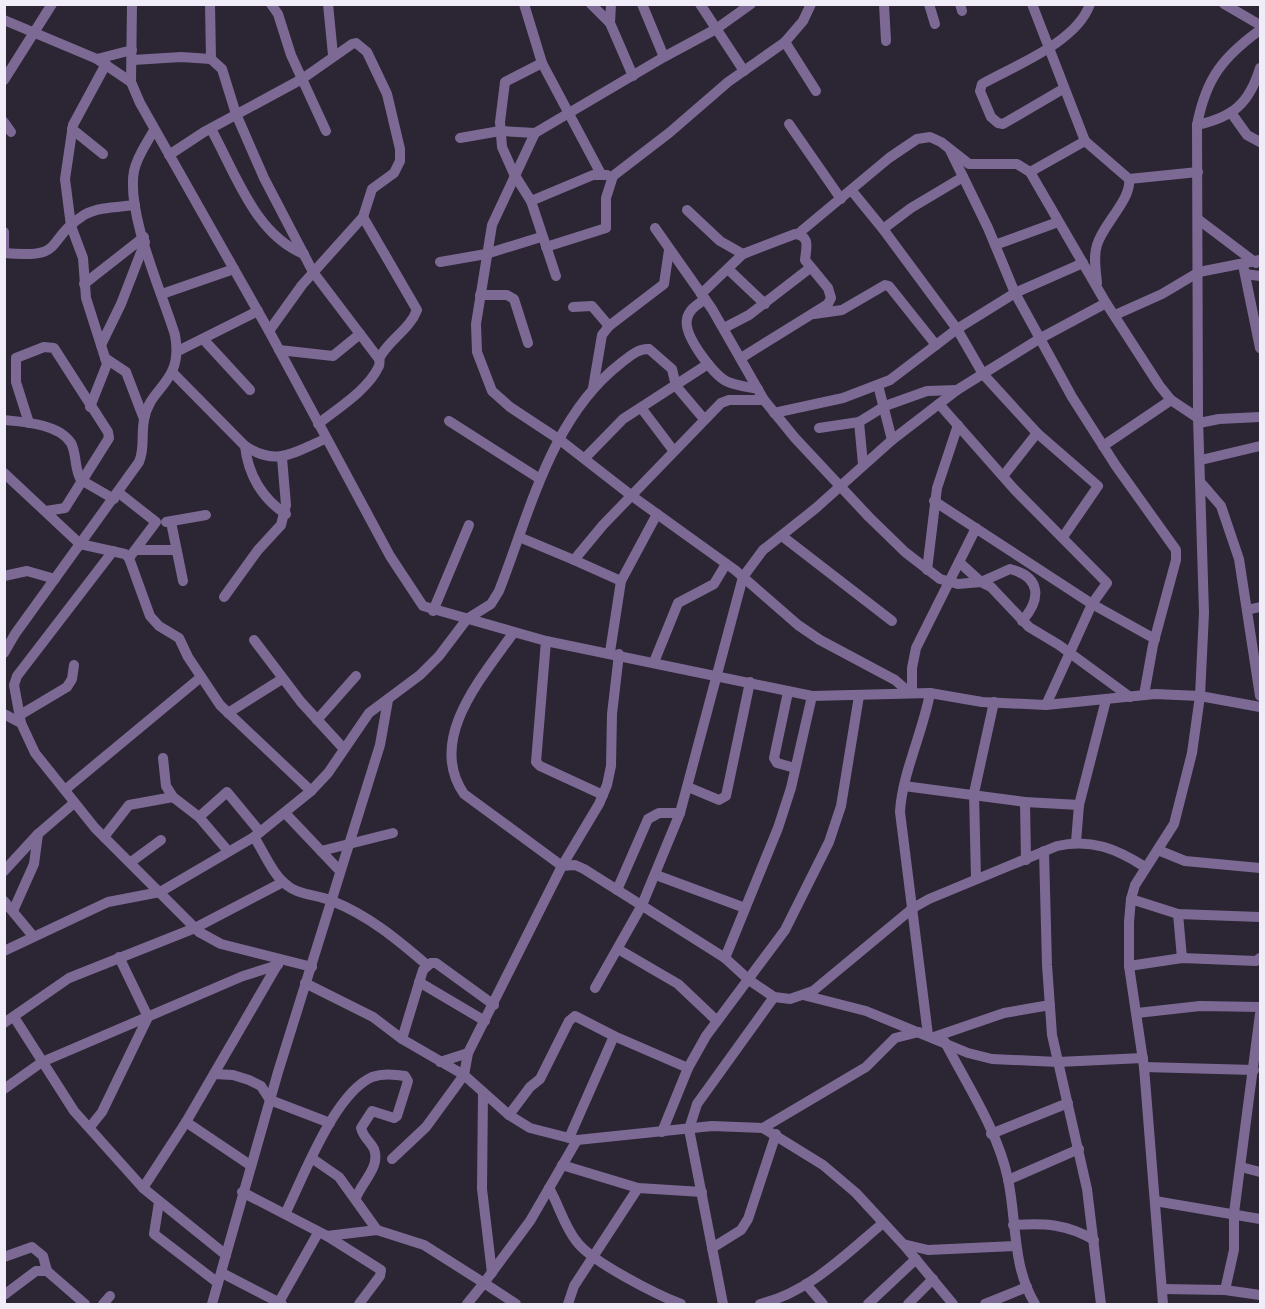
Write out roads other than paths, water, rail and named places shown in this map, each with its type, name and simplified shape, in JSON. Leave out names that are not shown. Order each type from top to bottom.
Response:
[{"type":"street","points":[[4,80],[52,4]]},
{"type":"street","points":[[132,4],[131,82],[154,130],[258,311],[325,439],[416,598],[433,611],[546,641],[615,653],[812,696],[930,693],[994,702],[1046,705],[1144,695],[1200,696],[1260,707]]},
{"type":"street","points":[[210,4],[211,59]]},
{"type":"street","points":[[271,4],[278,14],[302,79],[326,132]]},
{"type":"street","points":[[328,4],[333,55]]},
{"type":"street","points":[[524,4],[534,44],[542,63],[601,174]]},
{"type":"street","points":[[591,4],[610,23],[633,76]]},
{"type":"street","points":[[610,4],[610,23]]},
{"type":"street","points":[[642,4],[664,57]]},
{"type":"street","points":[[700,4],[744,71]]},
{"type":"street","points":[[460,138],[500,131],[535,133],[716,29],[751,4]]},
{"type":"street","points":[[440,262],[606,228],[606,198],[613,176],[744,71],[785,42],[804,21],[811,4]]},
{"type":"street","points":[[929,4],[935,24]]},
{"type":"street","points":[[1032,4],[1085,141],[1130,179],[1198,172]]},
{"type":"street","points":[[1063,89],[1002,123],[998,123],[991,117],[980,91],[982,84],[1049,47],[1077,27],[1085,18],[1090,4]]},
{"type":"street","points":[[1224,4],[1260,25]]},
{"type":"street","points":[[886,41],[887,7]]},
{"type":"street","points":[[4,21],[36,32],[101,62],[131,82]]},
{"type":"street","points":[[1163,1305],[1144,1063],[1129,966],[1131,899],[1145,867],[1174,824],[1192,753],[1200,696],[1204,613],[1202,484],[1198,421],[1197,125],[1202,100],[1212,76],[1236,48],[1260,30]]},
{"type":"street","points":[[785,42],[816,91]]},
{"type":"street","points":[[169,155],[236,114],[302,79],[333,55],[357,44],[367,52],[387,94],[400,149],[400,161],[394,173],[372,189],[363,217],[313,272],[269,331]]},
{"type":"street","points":[[524,70],[534,44]]},
{"type":"street","points":[[101,62],[133,55],[181,57],[211,59],[222,69],[236,114],[264,178],[313,272],[379,358],[379,366],[366,382],[350,399],[318,424]]},
{"type":"street","points":[[90,407],[106,370],[105,358],[84,284],[83,258],[71,226],[65,179],[72,129],[101,62]]},
{"type":"street","points":[[542,63],[524,70],[505,82],[500,131],[502,147],[514,174],[531,201],[556,276]]},
{"type":"street","points":[[1197,125],[1232,114],[1253,87],[1260,68]]},
{"type":"street","points":[[1232,114],[1246,135],[1260,142]]},
{"type":"street","points":[[4,122],[11,132]]},
{"type":"street","points":[[789,124],[841,199]]},
{"type":"street","points":[[72,129],[103,154]]},
{"type":"street","points":[[211,129],[252,205],[272,232],[290,249],[304,254]]},
{"type":"street","points":[[144,420],[173,373],[178,351],[144,240],[132,187],[134,169],[154,130]]},
{"type":"street","points":[[535,133],[492,225],[486,254],[476,324],[477,352],[492,391],[510,407],[585,458],[632,496],[726,564],[813,635],[896,680],[911,693]]},
{"type":"street","points":[[761,395],[725,380],[708,364],[688,333],[686,325],[692,309],[743,254],[799,234],[889,158],[917,139],[930,137],[969,164],[1017,164],[1030,172],[1106,303],[1171,400],[1198,421],[1260,417]]},
{"type":"street","points":[[1030,172],[1085,141]]},
{"type":"street","points":[[950,150],[1015,293],[1040,339],[1104,446],[1176,550],[1176,561],[1155,639],[1144,695]]},
{"type":"street","points":[[531,201],[601,174],[613,176]]},
{"type":"street","points":[[883,229],[911,208],[963,177]]},
{"type":"street","points":[[1097,286],[1097,243],[1106,225],[1127,196],[1130,179]]},
{"type":"street","points":[[852,191],[957,329],[983,374],[1037,433],[1098,486],[1062,537]]},
{"type":"street","points":[[4,232],[4,251],[40,255],[46,252],[85,214],[135,205]]},
{"type":"street","points":[[687,210],[720,240],[743,254]]},
{"type":"street","points":[[363,217],[417,305],[415,316],[379,358]]},
{"type":"street","points":[[1115,315],[1162,294],[1199,272],[1244,269],[1258,262],[1199,220]]},
{"type":"street","points":[[995,245],[1058,222]]},
{"type":"street","points":[[655,228],[724,328],[761,395],[774,413],[869,517],[927,570],[950,583],[981,582],[1010,569],[1030,579],[1036,588],[1034,608],[1022,621]]},
{"type":"street","points":[[741,358],[828,304],[831,298],[828,288],[805,260],[808,244],[799,234]]},
{"type":"street","points":[[84,284],[144,240]]},
{"type":"street","points":[[100,345],[121,304],[144,240]]},
{"type":"street","points":[[593,388],[599,341],[609,326],[664,284],[669,250]]},
{"type":"street","points":[[774,413],[843,398],[878,385],[908,369],[957,329],[1015,293],[1083,263]]},
{"type":"street","points":[[724,328],[765,304],[810,268]]},
{"type":"street","points":[[162,294],[234,269]]},
{"type":"street","points":[[1244,269],[1260,276]]},
{"type":"street","points":[[1244,269],[1260,348]]},
{"type":"street","points":[[729,270],[765,304]]},
{"type":"street","points":[[811,315],[842,310],[885,285],[889,286],[936,345]]},
{"type":"street","points":[[480,295],[507,295],[514,299],[528,343]]},
{"type":"street","points":[[595,988],[642,905],[680,813],[743,577],[752,561],[863,464],[957,390],[1040,339],[1106,303]]},
{"type":"street","points":[[573,307],[592,306],[609,326]]},
{"type":"street","points":[[178,351],[258,311]]},
{"type":"street","points":[[279,350],[333,356],[360,334]]},
{"type":"street","points":[[204,340],[250,390]]},
{"type":"street","points":[[29,423],[16,381],[15,361],[18,356],[44,347],[54,348],[108,432],[109,438],[65,508],[45,511]]},
{"type":"street","points":[[4,951],[108,902],[160,892],[257,834],[310,791],[328,773],[369,713],[388,700],[439,656],[467,619],[491,604],[499,591],[540,479],[560,440],[593,388],[632,355],[645,349],[672,369],[676,387],[704,419]]},
{"type":"street","points":[[6,646],[117,496],[139,462],[144,449],[144,420],[126,372],[105,358]]},
{"type":"street","points":[[585,458],[623,419],[676,387],[708,364]]},
{"type":"street","points":[[173,373],[245,447],[256,454],[282,458],[325,439]]},
{"type":"street","points":[[878,385],[892,440]]},
{"type":"street","points":[[819,428],[859,422],[885,406],[927,391],[957,390]]},
{"type":"street","points":[[574,560],[588,541],[673,450],[721,403],[761,395]]},
{"type":"street","points":[[1104,446],[1171,400]]},
{"type":"street","points":[[939,404],[1004,476],[1106,581],[1107,586],[1092,604],[1046,705]]},
{"type":"street","points":[[642,409],[673,450]]},
{"type":"street","points":[[4,420],[29,423],[56,431],[71,443],[81,480]]},
{"type":"street","points":[[448,421],[540,479]]},
{"type":"street","points":[[859,422],[863,464]]},
{"type":"street","points":[[927,570],[934,501],[958,425]]},
{"type":"street","points":[[1004,476],[1037,433]]},
{"type":"street","points":[[1201,460],[1260,446]]},
{"type":"street","points":[[245,447],[247,460],[260,489],[270,503],[286,514]]},
{"type":"street","points":[[224,597],[258,550],[281,525],[286,514],[282,458]]},
{"type":"street","points":[[4,473],[80,544],[132,554],[176,550]]},
{"type":"street","points":[[81,480],[117,496],[156,522],[171,522],[207,515]]},
{"type":"street","points":[[1202,484],[1226,515],[1239,559],[1260,696]]},
{"type":"street","points":[[934,501],[1092,604],[1155,639]]},
{"type":"street","points":[[392,1160],[426,1127],[464,1076],[468,1053],[562,866],[603,795],[611,766],[615,653],[621,581],[657,514]]},
{"type":"street","points":[[132,554],[156,522]]},
{"type":"street","points":[[171,522],[183,581]]},
{"type":"street","points":[[433,611],[469,525]]},
{"type":"street","points":[[911,693],[913,657],[920,638],[976,528]]},
{"type":"street","points":[[782,536],[892,621]]},
{"type":"street","points":[[519,537],[621,581]]},
{"type":"street","points":[[914,559],[929,540]]},
{"type":"street","points":[[113,551],[17,676],[14,685],[21,719],[35,753],[104,837],[195,928],[221,944],[280,961],[312,967]]},
{"type":"street","points":[[132,554],[150,616],[159,626],[178,638],[201,677],[228,713],[310,791]]},
{"type":"street","points":[[959,562],[1001,597],[1022,621],[1130,697]]},
{"type":"street","points":[[654,662],[678,603],[716,583],[726,564]]},
{"type":"street","points":[[4,576],[27,571],[55,579]]},
{"type":"street","points":[[1247,610],[1260,607]]},
{"type":"street","points":[[514,632],[464,704],[451,751],[455,781],[464,794],[562,866],[575,865],[642,905],[725,958],[748,980],[774,997],[790,999],[813,991],[913,908],[1044,851],[1076,842],[1116,850],[1145,867]]},
{"type":"street","points":[[254,640],[282,679],[344,749]]},
{"type":"street","points":[[546,641],[536,762],[540,766],[603,795]]},
{"type":"street","points":[[21,719],[67,687],[72,679],[74,665]]},
{"type":"street","points":[[896,680],[911,673]]},
{"type":"street","points":[[317,720],[356,676]]},
{"type":"street","points":[[66,789],[201,677]]},
{"type":"street","points":[[228,713],[282,679]]},
{"type":"street","points":[[688,787],[719,800],[726,796],[750,682]]},
{"type":"street","points":[[788,692],[774,758],[777,763],[795,768]]},
{"type":"street","points":[[930,693],[925,723],[904,786],[900,812],[932,1036],[992,1134],[1008,1180],[1015,1246],[1035,1305]]},
{"type":"street","points":[[725,958],[778,828],[812,696]]},
{"type":"street","points":[[662,1132],[688,1068],[717,1021],[784,930],[829,842],[841,806],[860,696]]},
{"type":"street","points":[[212,1305],[250,1165],[380,745],[388,700]]},
{"type":"street","points":[[1076,842],[1079,806],[1106,700]]},
{"type":"street","points":[[976,879],[974,793],[994,702]]},
{"type":"street","points":[[4,714],[21,719]]},
{"type":"street","points":[[163,758],[166,786],[173,797],[199,817],[228,851]]},
{"type":"street","points":[[904,786],[974,793],[1025,802],[1079,806]]},
{"type":"street","points":[[199,817],[227,792],[257,834],[283,882],[291,889],[331,900],[382,929],[427,965]]},
{"type":"street","points":[[104,837],[129,805],[173,797]]},
{"type":"street","points":[[1025,802],[1026,860]]},
{"type":"street","points":[[4,871],[38,834],[74,803]]},
{"type":"street","points":[[285,813],[340,872]]},
{"type":"street","points":[[617,890],[648,819],[659,813],[680,813]]},
{"type":"street","points":[[321,851],[393,833]]},
{"type":"street","points":[[13,911],[34,864],[38,834]]},
{"type":"street","points":[[131,862],[161,840]]},
{"type":"street","points":[[1158,850],[1185,861],[1260,868]]},
{"type":"street","points":[[1044,851],[1050,1005],[1058,1062],[1079,1149],[1094,1240],[1101,1305]]},
{"type":"street","points":[[656,875],[745,908]]},
{"type":"street","points":[[4,1023],[69,978],[195,928],[283,882]]},
{"type":"street","points":[[1131,899],[1178,914],[1260,917]]},
{"type":"street","points":[[4,902],[33,936]]},
{"type":"street","points":[[1178,914],[1182,958]]},
{"type":"street","points":[[618,949],[678,984],[717,1021]]},
{"type":"street","points":[[119,957],[148,1017]]},
{"type":"street","points":[[1129,966],[1182,958],[1259,962]]},
{"type":"street","points":[[4,1089],[42,1062],[280,961]]},
{"type":"street","points":[[143,1188],[186,1122],[280,961]]},
{"type":"street","points":[[427,965],[436,963],[494,1005]]},
{"type":"street","points":[[402,1039],[419,982],[427,965]]},
{"type":"street","points":[[419,982],[485,1021]]},
{"type":"street","points":[[305,983],[373,1017],[402,1039],[464,1076],[509,1115],[530,1128],[573,1139],[731,1125],[763,1128],[776,1134],[839,1179],[916,1259],[954,1305]]},
{"type":"street","points":[[803,995],[866,1011],[932,1036],[968,1053],[992,1059],[1144,1063],[1254,1070]]},
{"type":"street","points":[[723,1305],[688,1130],[697,1104],[774,997]]},
{"type":"street","points":[[763,1128],[866,1067],[895,1038],[932,1036],[1004,1013],[1050,1005]]},
{"type":"street","points":[[1137,1013],[1200,1006],[1260,1006]]},
{"type":"street","points":[[14,1017],[68,1102],[143,1188],[226,1255]]},
{"type":"street","points":[[90,1128],[102,1112],[148,1017]]},
{"type":"street","points":[[509,1115],[530,1087],[540,1079],[573,1017],[578,1017],[614,1036],[688,1068]]},
{"type":"street","points":[[1226,1290],[1234,1250],[1234,1213],[1241,1167],[1256,1099],[1254,1070],[1260,1019]]},
{"type":"street","points":[[466,1304],[530,1221],[562,1165],[614,1036]]},
{"type":"street","points":[[440,1062],[468,1053]]},
{"type":"street","points":[[214,1074],[233,1075],[249,1080],[261,1086],[270,1100],[330,1123]]},
{"type":"street","points":[[285,1214],[330,1123],[352,1091],[372,1077],[384,1074],[407,1078],[397,1116],[394,1118],[372,1111],[361,1128],[374,1149],[375,1156],[370,1176],[356,1198]]},
{"type":"street","points":[[483,1093],[482,1189],[492,1273]]},
{"type":"street","points":[[992,1134],[1068,1102]]},
{"type":"street","points":[[186,1122],[250,1165]]},
{"type":"street","points":[[712,1248],[741,1230],[748,1219],[776,1134]]},
{"type":"street","points":[[1008,1180],[1079,1149]]},
{"type":"street","points":[[313,1159],[332,1170],[356,1198],[377,1230]]},
{"type":"street","points":[[562,1165],[638,1188],[702,1192]]},
{"type":"street","points":[[1241,1167],[1260,1172]]},
{"type":"street","points":[[549,1188],[578,1244],[594,1257],[666,1299],[681,1305]]},
{"type":"street","points":[[568,1305],[574,1286],[638,1188]]},
{"type":"street","points":[[242,1192],[323,1234],[381,1270],[380,1276],[358,1305]]},
{"type":"street","points":[[1155,1201],[1260,1219]]},
{"type":"street","points":[[159,1202],[153,1234],[220,1278],[280,1303],[323,1234]]},
{"type":"street","points":[[1013,1225],[1054,1223],[1076,1229],[1094,1240]]},
{"type":"street","points":[[766,1304],[830,1269],[883,1224]]},
{"type":"street","points":[[323,1234],[377,1230],[424,1245],[516,1305]]},
{"type":"street","points":[[903,1245],[928,1250],[1015,1246]]},
{"type":"street","points":[[4,1257],[32,1247],[43,1256],[47,1271],[85,1305]]},
{"type":"street","points":[[868,1305],[916,1259]]},
{"type":"street","points":[[4,1295],[36,1271],[47,1271]]},
{"type":"street","points":[[908,1305],[933,1279]]},
{"type":"street","points":[[806,1284],[823,1305]]},
{"type":"street","points":[[985,1305],[1027,1287]]},
{"type":"street","points":[[1162,1289],[1226,1290],[1260,1295]]}]
